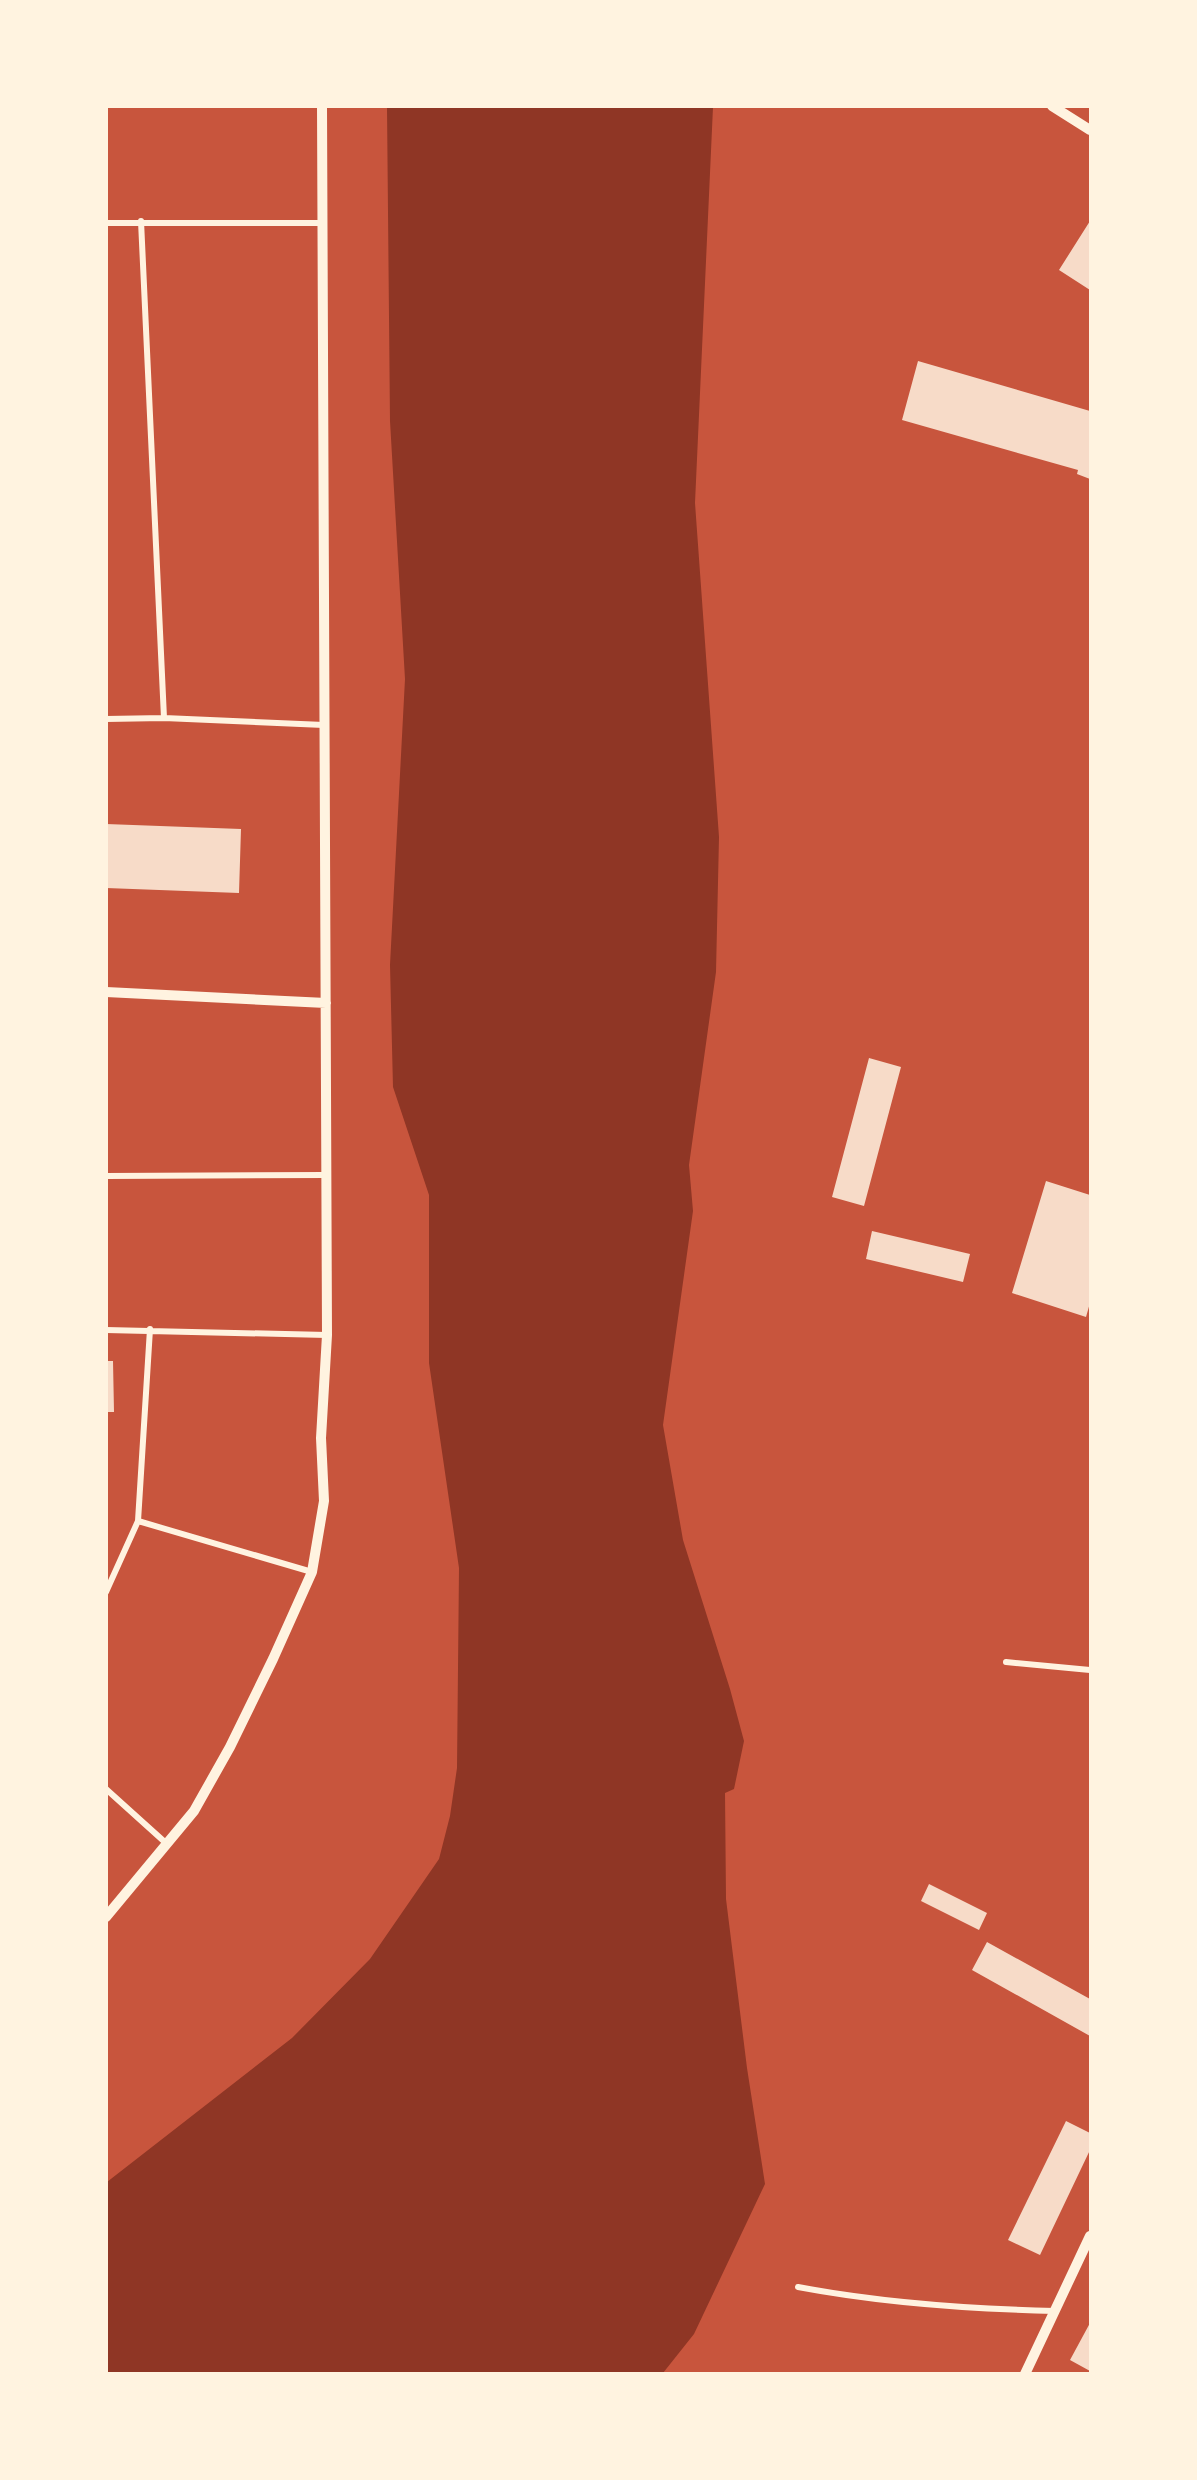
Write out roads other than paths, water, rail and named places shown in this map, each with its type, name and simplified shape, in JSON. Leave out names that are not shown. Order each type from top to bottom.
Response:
[{"type":"street","points":[[106,1917],[194,1811],[230,1747],[312,1572],[324,1501],[321,1438],[327,1335],[324,253],[321,223],[321,106]]},
{"type":"street","points":[[1052,106],[1090,130]]},
{"type":"street","points":[[106,223],[141,221],[321,223]]},
{"type":"street","points":[[141,221],[164,718]]},
{"type":"street","points":[[106,719],[164,718],[324,725]]},
{"type":"street","points":[[106,992],[326,1003]]},
{"type":"street","points":[[106,1176],[326,1175]]},
{"type":"street","points":[[106,1330],[150,1329],[327,1335]]},
{"type":"street","points":[[106,1592],[138,1521],[150,1329]]},
{"type":"street","points":[[138,1521],[312,1572]]},
{"type":"street","points":[[1006,1662],[1090,1670]]},
{"type":"street","points":[[106,1789],[168,1844]]},
{"type":"street","points":[[1025,2373],[1090,2236]]},
{"type":"street","points":[[798,2287],[856,2298],[962,2308],[1055,2311]]}]
